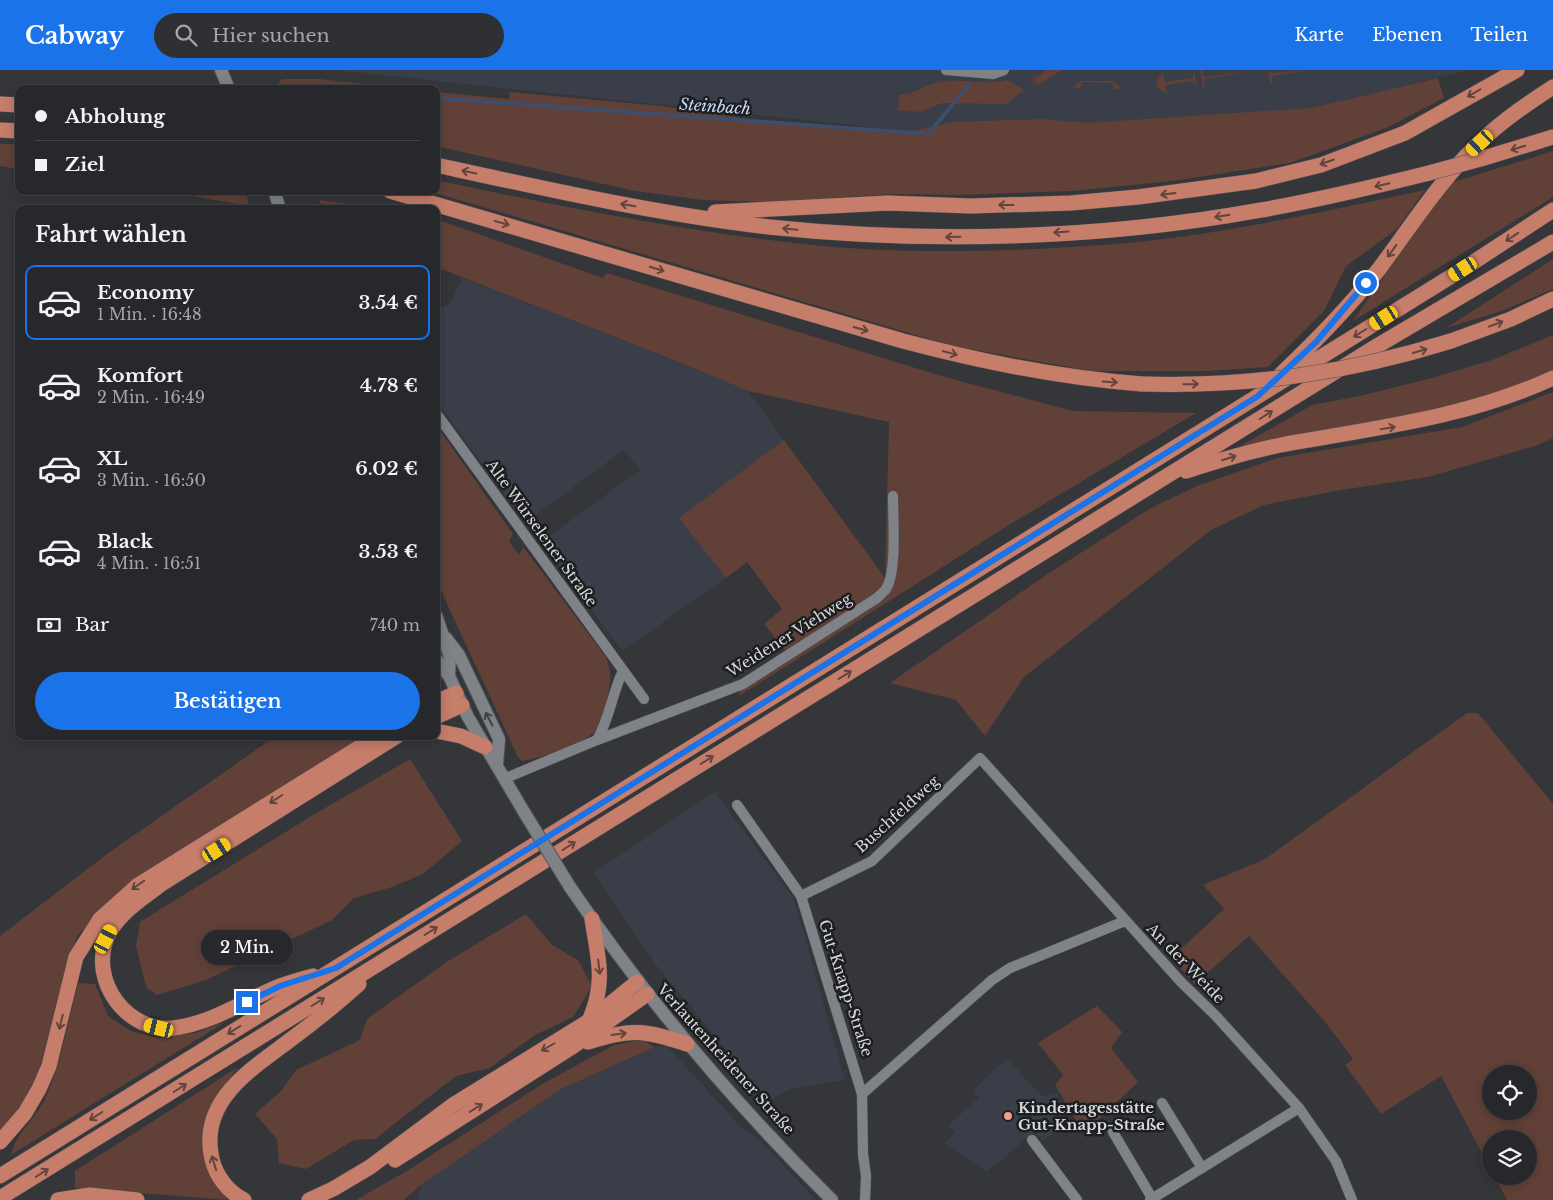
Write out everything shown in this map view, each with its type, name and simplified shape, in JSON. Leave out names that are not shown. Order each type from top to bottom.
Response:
[{"type":"highway","points":[[676,213],[888,203],[971,206],[1071,203],[1138,197],[1256,181],[1322,164],[1405,132],[1516,70]]},
{"type":"highway","points":[[1258,396],[1316,342],[1344,310],[1378,270],[1435,192],[1468,154],[1504,122],[1553,87]]},
{"type":"highway","points":[[0,104],[15,105]]},
{"type":"highway","points":[[0,130],[15,131]]},
{"type":"highway","points":[[440,166],[676,213],[768,227],[917,237],[1001,236],[1130,227],[1215,217],[1340,195],[1429,173],[1553,137]]},
{"type":"highway","points":[[404,195],[438,205]]},
{"type":"highway","points":[[440,206],[903,341],[970,358],[1050,374],[1142,384],[1223,384],[1300,376],[1376,362],[1451,341],[1512,319],[1553,299]]},
{"type":"highway","points":[[0,1176],[1463,269],[1553,210]]},
{"type":"highway","points":[[0,1198],[1165,477],[1432,313],[1553,242]]},
{"type":"highway","points":[[1165,477],[1260,449],[1396,427],[1458,413],[1521,392],[1553,378]]},
{"type":"highway","points":[[440,701],[459,699]]},
{"type":"highway","points":[[440,714],[459,699]]},
{"type":"highway","points":[[440,732],[461,736],[485,747]]},
{"type":"highway","points":[[336,968],[280,986],[206,1020],[179,1027],[159,1028],[132,1017],[122,1008],[108,990],[102,968],[106,939],[119,920],[135,904],[160,885],[379,741]]},
{"type":"highway","points":[[0,1142],[25,1113],[39,1089],[49,1066],[76,957],[100,918],[138,884],[379,741]]},
{"type":"highway","points":[[589,1021],[598,999],[601,980],[592,918]]},
{"type":"highway","points":[[244,1200],[228,1189],[218,1176],[211,1152],[211,1127],[224,1097],[238,1081],[330,1010],[389,957]]},
{"type":"highway","points":[[309,1200],[333,1189],[370,1167],[454,1104],[642,988]]},
{"type":"highway","points":[[330,1200],[572,1047],[642,988]]},
{"type":"highway","points":[[572,1047],[612,1035],[641,1031],[687,1044]]},
{"type":"highway","points":[[58,1200],[90,1195],[137,1200]]},
{"type":"main road","points":[[221,71],[227,85]]},
{"type":"main road","name":"Verlautenheidener Straße","points":[[440,624],[446,638],[450,656],[449,676]]},
{"type":"main road","points":[[446,638],[459,655],[499,739],[497,765]]},
{"type":"main road","name":"Verlautenheidener Straße","points":[[440,664],[449,676],[485,747],[506,778],[524,812],[570,887],[642,988],[687,1044],[832,1200]]},
{"type":"street","points":[[946,70],[993,74],[1004,70]]},
{"type":"street","name":"Alte Würselener Straße","points":[[440,419],[644,699]]},
{"type":"street","name":"Weidener Viehweg","points":[[506,778],[597,740],[743,684],[877,598],[886,590],[890,579],[894,544],[893,496]]},
{"type":"street","points":[[597,740],[605,726],[616,685],[623,671]]},
{"type":"street","name":"Buschfeldweg","points":[[801,896],[872,861],[980,758]]},
{"type":"street","name":"An der Weide","points":[[980,758],[1126,921],[1299,1108],[1336,1161],[1352,1200]]},
{"type":"street","name":"Gut-Knapp-Straße","points":[[737,806],[801,896],[862,1094],[863,1154],[866,1176],[864,1200]]},
{"type":"street","points":[[862,1094],[992,980],[1010,968],[1126,921]]},
{"type":"street","points":[[1162,1103],[1202,1168]]},
{"type":"street","points":[[1113,1132],[1156,1198],[1299,1108]]},
{"type":"street","points":[[1032,1140],[1077,1200]]},
{"type":"shaded area","points":[[334,70],[1466,71],[1311,108],[994,140]]},
{"type":"shaded area","points":[[1047,70],[1062,70],[1038,85],[1032,80]]},
{"type":"shaded area","points":[[1193,70],[1197,88],[1194,81],[1166,85],[1167,92],[1157,87],[1157,80],[1163,73],[1165,82],[1193,78]]},
{"type":"shaded area","points":[[1200,70],[1202,70],[1204,77],[1260,70],[1204,79],[1205,86],[1203,87]]},
{"type":"shaded area","points":[[1268,70],[1271,73],[1311,70],[1272,76],[1272,83],[1270,83]]},
{"type":"shaded area","points":[[1438,78],[1444,98],[1386,128],[1290,163],[1173,181],[1072,191],[959,195],[893,194],[765,202],[702,200],[630,190],[440,147],[440,92],[509,99],[510,92],[661,106],[782,124],[903,133],[953,122],[1044,119],[1087,123],[1311,108]]},
{"type":"shaded area","points":[[282,79],[319,79],[373,85],[277,85]]},
{"type":"shaded area","points":[[1008,80],[1024,90],[1007,104],[942,103],[921,112],[898,110],[899,95],[910,93],[931,84],[945,81],[999,82]]},
{"type":"shaded area","points":[[1081,81],[1114,81],[1120,88],[1113,90],[1113,83],[1082,82],[1081,89],[1075,88],[1076,84]]},
{"type":"shaded area","points":[[0,144],[15,144],[15,168],[0,166]]},
{"type":"shaded area","points":[[1553,151],[1553,197],[1353,321],[1447,184]]},
{"type":"shaded area","points":[[440,181],[676,227],[773,241],[860,249],[940,251],[1060,248],[1174,238],[1282,220],[1425,190],[1397,229],[1346,266],[1324,311],[1268,367],[1208,371],[1091,371],[953,346],[440,194]]},
{"type":"shaded area","points":[[187,195],[247,195],[249,205]]},
{"type":"shaded area","points":[[319,200],[355,205],[321,205]]},
{"type":"shaded area","points":[[440,220],[603,278],[607,273],[945,377],[1073,411],[1196,413],[1009,525],[739,696],[741,682],[787,652],[764,624],[782,609],[747,562],[726,578],[679,518],[784,440],[885,578],[889,422],[748,391],[440,269]]},
{"type":"shaded area","points":[[1553,259],[1553,289],[1502,311],[1446,328]]},
{"type":"shaded area","points":[[462,278],[679,362],[748,391],[784,440],[680,518],[726,578],[622,651],[541,542],[640,470],[624,450],[526,522],[440,406],[440,308],[449,305]]},
{"type":"shaded area","points":[[1553,335],[1553,371],[1467,404],[1240,446],[1312,405],[1360,396],[1432,378],[1492,360]]},
{"type":"shaded area","points":[[1553,392],[1553,438],[1535,446],[1428,477],[1341,490],[1264,505],[1211,530],[1024,677],[985,736],[956,700],[890,683],[1046,575],[1151,508],[1197,486],[1277,458],[1462,427]]},
{"type":"shaded area","points":[[440,431],[513,534],[509,541],[519,555],[523,547],[606,657],[609,668],[610,683],[603,718],[598,728],[583,740],[563,749],[523,761],[518,757],[440,589]]},
{"type":"shaded area","points":[[1467,713],[1478,713],[1553,804],[1553,1200],[1507,1200],[1499,1185],[1537,1185],[1537,1130],[1482,1130],[1482,1153],[1441,1076],[1381,1114],[1345,1065],[1353,1059],[1327,1024],[1249,936],[1195,984],[1171,958],[1224,909],[1203,885],[1265,859]]},
{"type":"shaded area","points":[[270,740],[366,740],[117,895],[77,936],[38,1074],[13,1121],[0,1134],[0,936],[107,854]]},
{"type":"shaded area","points":[[410,759],[462,841],[423,874],[392,887],[354,898],[332,920],[206,980],[157,995],[146,987],[136,946],[140,922],[313,815]]},
{"type":"shaded area","points":[[715,792],[794,899],[845,1080],[793,1088],[769,1101],[659,969],[594,873]]},
{"type":"shaded area","points":[[526,914],[552,945],[578,960],[592,986],[573,1017],[535,1035],[490,1068],[456,1076],[375,1139],[354,1140],[306,1169],[279,1163],[277,1139],[255,1114],[280,1092],[296,1070],[360,1040],[367,1019],[448,961]]},
{"type":"shaded area","points":[[78,983],[95,984],[108,1016],[131,1031],[159,1038],[195,1033],[225,1022],[11,1155],[21,1133],[45,1099],[64,1042]]},
{"type":"shaded area","points":[[1097,1006],[1122,1032],[1111,1048],[1138,1082],[1084,1133],[1055,1085],[1063,1075],[1038,1043]]},
{"type":"shaded area","points":[[642,1040],[655,1047],[561,1089],[421,1185],[404,1200],[356,1200],[405,1172],[544,1083],[614,1045]]},
{"type":"shaded area","points":[[667,1046],[742,1128],[765,1145],[816,1200],[417,1200],[421,1185],[561,1089],[655,1047]]},
{"type":"shaded area","name":"Kindertagesstätte Gut-Knapp-Straße","points":[[1007,1058],[1041,1096],[1057,1093],[1060,1108],[1053,1134],[1043,1141],[1035,1131],[987,1172],[944,1143],[955,1133],[948,1125],[979,1098],[973,1091]]},
{"type":"shaded area","points":[[238,1067],[215,1101],[204,1132],[207,1164],[215,1181],[228,1200],[75,1188],[75,1171]]},
{"type":"waterway","name":"Steinbach","points":[[440,98],[928,134],[969,85]]},
{"type":"place","name":"Kindertagesstätte Gut-Knapp-Straße","points":[[1008,1116]]},
{"type":"route","points":[[247,1002],[280,986],[336,968],[1258,396],[1316,342],[1366,283]]}]
